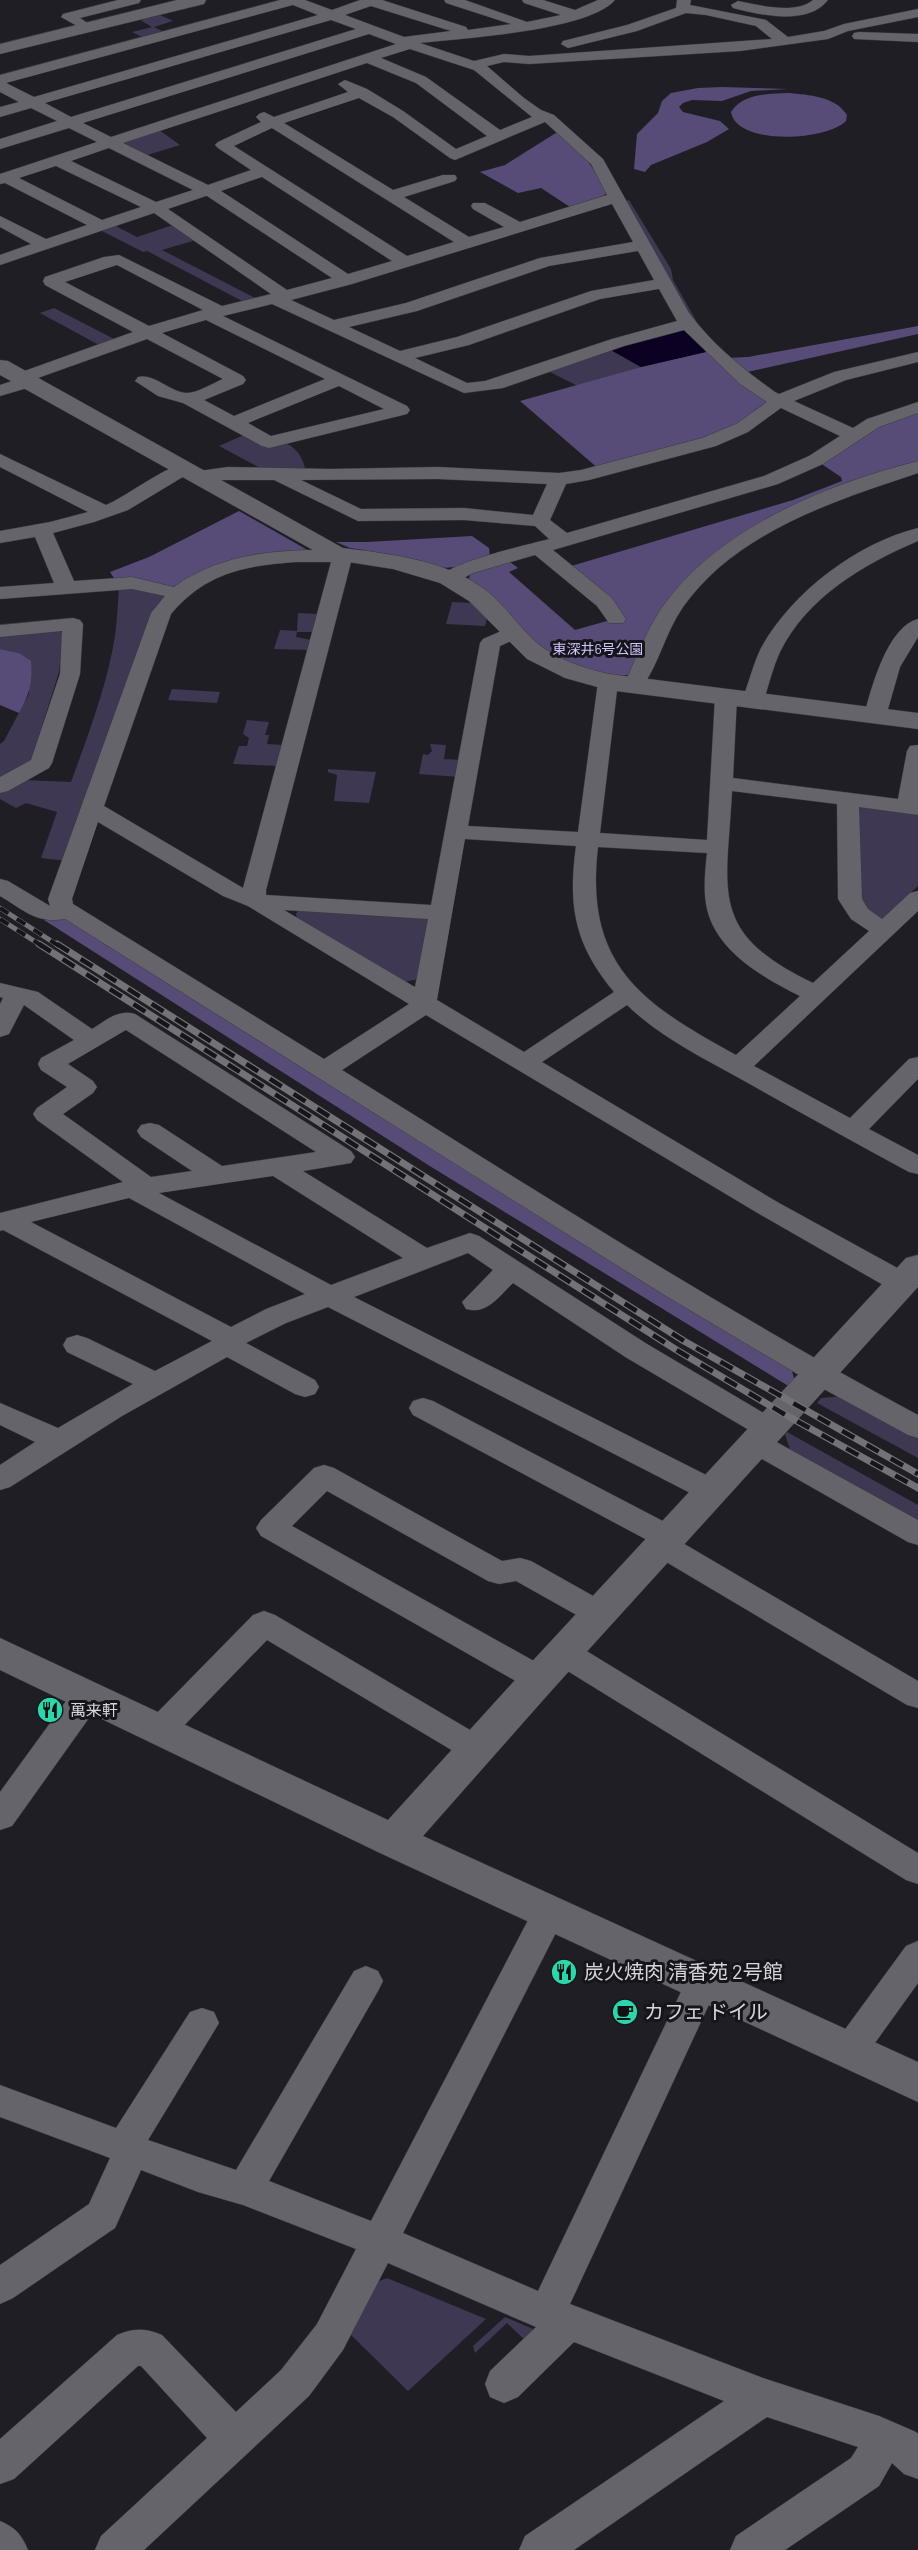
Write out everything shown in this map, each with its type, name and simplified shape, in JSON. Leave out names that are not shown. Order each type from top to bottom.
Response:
[{"type":"street","points":[[88,28],[68,16],[134,0]]},
{"type":"street","points":[[0,80],[294,0],[406,43],[474,65],[519,101],[549,118],[597,162],[688,324],[735,371],[779,401],[853,435]]},
{"type":"street","points":[[0,112],[332,15],[372,0],[469,33]]},
{"type":"street","points":[[451,0],[527,25]]},
{"type":"street","points":[[529,0],[574,15]]},
{"type":"street","points":[[3,178],[368,58],[406,43],[527,25],[574,15],[592,10],[608,0]]},
{"type":"street","points":[[734,0],[740,6],[792,11],[814,8],[821,0]]},
{"type":"street","points":[[0,49],[184,2]]},
{"type":"street","points":[[474,65],[606,36],[683,5],[761,23],[784,42]]},
{"type":"street","points":[[828,35],[844,28],[918,13]]},
{"type":"street","points":[[108,23],[258,94]]},
{"type":"street","points":[[0,144],[370,29]]},
{"type":"street","points":[[504,58],[529,60],[679,52],[784,42],[828,35],[918,38]]},
{"type":"street","points":[[368,58],[421,80],[499,137]]},
{"type":"street","points":[[322,73],[362,92],[456,155],[544,117]]},
{"type":"street","points":[[0,86],[207,191],[346,280]]},
{"type":"street","points":[[362,92],[273,123],[223,145],[405,262]]},
{"type":"street","points":[[235,102],[273,123],[466,243]]},
{"type":"street","points":[[57,160],[160,210],[280,297],[331,326],[460,387],[475,388],[517,377],[648,331],[688,324]]},
{"type":"street","points":[[0,260],[264,171]]},
{"type":"street","points":[[3,178],[100,226]]},
{"type":"street","points":[[390,196],[449,178]]},
{"type":"street","points":[[0,391],[147,333],[213,313],[346,280],[618,197]]},
{"type":"street","points":[[479,206],[517,227]]},
{"type":"street","points":[[0,221],[45,245]]},
{"type":"street","points":[[331,326],[411,307],[546,262],[643,245]]},
{"type":"street","points":[[144,381],[165,392],[189,399],[269,442],[401,410],[213,313],[119,260],[51,281],[237,380],[189,399]]},
{"type":"street","points":[[397,357],[463,341],[597,295],[664,283]]},
{"type":"street","points":[[0,537],[104,512],[132,500],[165,477],[192,472],[462,473],[560,479],[597,473],[709,442],[742,428],[779,401],[840,376],[918,357]]},
{"type":"street","points":[[0,366],[333,552],[345,556]]},
{"type":"street","points":[[232,423],[339,380]]},
{"type":"street","points":[[449,578],[466,569],[778,478],[816,460],[873,423],[918,407]]},
{"type":"street","points":[[0,460],[104,512]]},
{"type":"street","points":[[634,685],[657,632],[680,597],[698,577],[736,546],[778,520],[813,504],[915,471]]},
{"type":"street","points":[[273,474],[358,515],[464,514],[540,521],[564,541]]},
{"type":"street","points":[[540,521],[560,479]]},
{"type":"street","points":[[40,529],[66,587]]},
{"type":"street","points":[[753,700],[772,645],[798,609],[815,593],[849,568],[918,534]]},
{"type":"street","points":[[539,548],[605,602],[616,619]]},
{"type":"street","points":[[918,722],[608,682],[574,674],[528,649],[478,596],[449,578],[396,562],[345,556],[294,556],[247,562],[210,573],[176,592],[160,613],[60,899],[62,907],[68,911],[652,1274],[819,1374],[918,1428]]},
{"type":"street","points":[[256,902],[254,890],[341,562],[345,556]]},
{"type":"street","points":[[0,593],[132,583],[176,592]]},
{"type":"street","points":[[0,630],[73,624],[70,674],[41,763],[0,786]]},
{"type":"street","points":[[875,716],[889,664],[900,646],[918,625]]},
{"type":"street","points":[[324,1070],[424,1005],[490,643],[513,633]]},
{"type":"street","points":[[608,682],[587,839],[583,906],[590,933],[608,968],[629,993],[665,1023],[738,1067],[918,1166]]},
{"type":"street","points":[[726,697],[720,847],[716,889],[722,920],[742,947],[765,966],[787,981],[816,994]]},
{"type":"street","points":[[723,783],[913,808],[918,750]]},
{"type":"street","points":[[848,798],[850,898],[859,914],[884,930]]},
{"type":"street","points":[[93,809],[231,891],[256,902],[414,996],[424,1005],[770,1209],[910,1274],[394,1841]]},
{"type":"street","points":[[456,832],[720,847]]},
{"type":"street","points":[[0,886],[48,915],[68,911]]},
{"type":"street","points":[[738,1067],[918,898]]},
{"type":"street","points":[[256,902],[441,913]]},
{"type":"street","points":[[0,1029],[9,992],[29,998],[91,1040]]},
{"type":"street","points":[[524,1063],[629,993]]},
{"type":"street","points":[[3,1221],[139,1188],[342,1157],[126,1019],[50,1064],[84,1087],[46,1114],[139,1188],[328,1294],[712,1491]]},
{"type":"street","points":[[852,1131],[918,1065]]},
{"type":"street","points":[[150,1131],[218,1176]]},
{"type":"street","points":[[278,1167],[423,1258]]},
{"type":"street","points":[[3,1221],[229,1342],[305,1388]]},
{"type":"street","points":[[0,1479],[57,1440],[276,1316],[328,1294],[470,1242],[637,1350],[762,1436],[918,1534]]},
{"type":"street","points":[[476,1302],[511,1269]]},
{"type":"street","points":[[77,1345],[156,1383]]},
{"type":"street","points":[[423,1408],[665,1541],[918,1696]]},
{"type":"street","points":[[0,1413],[57,1440]]},
{"type":"street","points":[[539,1679],[271,1528],[324,1476],[500,1574],[520,1569],[600,1614]]},
{"type":"street","points":[[160,1730],[264,1623],[476,1749]]},
{"type":"street","points":[[0,1653],[394,1841],[918,2083]]},
{"type":"street","points":[[564,1653],[918,1870]]},
{"type":"street","points":[[0,1817],[88,1695]]},
{"type":"street","points":[[115,2550],[295,2384],[330,2337],[549,1913]]},
{"type":"street","points":[[850,2050],[918,1956]]},
{"type":"street","points":[[245,2189],[366,1980]]},
{"type":"street","points":[[504,2384],[558,2317],[702,1983]]},
{"type":"street","points":[[0,2286],[102,2216],[127,2150],[201,2023]]},
{"type":"street","points":[[0,2101],[127,2150],[245,2189],[381,2242],[558,2317],[763,2397],[879,2435],[902,2446],[918,2460]]},
{"type":"street","points":[[0,2465],[130,2348],[149,2348],[235,2439]]},
{"type":"street","points":[[539,2550],[763,2397]]},
{"type":"street","points":[[750,2550],[865,2472],[877,2451],[879,2435]]},
{"type":"street","points":[[0,2541],[8,2550]]},
{"type":"shaded area","points":[[160,15],[173,21],[154,27],[166,33],[144,38],[132,32],[152,27],[140,20]]},
{"type":"shaded area","points":[[159,130],[180,145],[144,156],[121,145],[122,142]]},
{"type":"shaded area","points":[[629,200],[671,269],[673,280],[706,338],[692,321],[626,201]]},
{"type":"shaded area","points":[[114,225],[137,237],[173,225],[196,240],[162,250],[255,298],[242,301],[147,251],[143,252],[100,230]]},
{"type":"shaded area","points":[[54,308],[114,339],[99,345],[40,313]]},
{"type":"shaded area","points":[[678,329],[685,330],[706,352],[641,367],[609,349]]},
{"type":"shaded area","points":[[609,349],[641,367],[578,386],[548,371]]},
{"type":"shaded area","points":[[244,435],[284,442],[291,446],[298,452],[306,472],[264,470],[219,446]]},
{"type":"shaded area","points":[[119,586],[168,594],[67,861],[41,858],[57,812],[26,803],[16,808],[0,799],[0,793],[23,780],[71,782],[107,673],[115,636]]},
{"type":"shaded area","points":[[452,602],[473,603],[487,618],[485,626],[446,624]]},
{"type":"shaded area","points":[[298,613],[319,614],[314,632],[297,632],[296,637],[312,640],[309,650],[274,649],[280,630],[297,631]]},
{"type":"shaded area","points":[[58,630],[63,633],[59,672],[31,761],[0,778],[0,744],[4,741],[29,694],[19,653],[0,649],[0,636]]},
{"type":"shaded area","points":[[172,689],[220,692],[217,703],[168,700]]},
{"type":"shaded area","points":[[247,720],[269,722],[265,735],[269,735],[267,744],[284,745],[278,766],[233,764],[239,746],[247,746],[249,738],[243,734]]},
{"type":"shaded area","points":[[430,744],[446,745],[444,759],[462,760],[459,777],[419,774],[423,754],[428,755],[432,751]]},
{"type":"shaded area","points":[[328,769],[376,772],[369,803],[334,801],[337,775],[328,772]]},
{"type":"shaded area","points":[[862,805],[918,812],[918,886],[883,918],[874,918],[858,905],[854,808]]},
{"type":"shaded area","points":[[300,907],[428,916],[434,920],[424,978],[404,982],[297,919],[296,914]]},
{"type":"shaded area","points":[[843,1396],[918,1437],[918,1458],[817,1403],[821,1398]]},
{"type":"shaded area","points":[[787,1432],[918,1505],[918,1525],[791,1453],[785,1434]]},
{"type":"shaded area","points":[[387,2278],[486,2319],[408,2391],[349,2333],[374,2283]]},
{"type":"shaded area","points":[[505,2317],[533,2329],[533,2340],[529,2344],[507,2323],[475,2353],[473,2346]]},
{"type":"green space","points":[[698,88],[788,89],[751,91],[722,101],[692,100],[683,103],[679,107],[683,112],[720,121],[729,129],[707,142],[651,165],[645,172],[634,169],[637,134],[658,113],[662,101],[671,93]]},
{"type":"green space","points":[[788,93],[829,100],[847,115],[846,121],[836,128],[820,133],[783,137],[749,131],[737,123],[731,112],[742,101],[749,98],[765,94]]},
{"type":"green space","points":[[559,131],[588,161],[608,192],[603,196],[570,207],[541,188],[518,193],[480,172],[505,165]]},
{"type":"green space","points":[[918,326],[918,334],[743,373],[727,358],[748,357]]},
{"type":"green space","points":[[709,351],[772,401],[728,430],[600,470],[520,401],[641,367]]},
{"type":"green space","name":"東深井6号公園","points":[[918,411],[918,463],[851,485],[711,560],[633,674],[601,673],[554,657],[526,635],[468,580],[471,573],[510,562],[518,568],[509,572],[575,630],[621,617],[568,567],[793,500],[842,481],[841,477],[820,463],[879,425]]},
{"type":"green space","points":[[239,511],[311,552],[293,552],[177,587],[114,578],[110,572],[149,557]]},
{"type":"green space","points":[[472,536],[489,548],[490,558],[457,567],[441,568],[364,553],[364,550],[350,548],[336,542],[367,542]]},
{"type":"green space","points":[[0,649],[19,653],[31,661],[30,688],[19,713],[0,705]]},
{"type":"green space","points":[[64,917],[791,1367],[795,1382],[790,1387],[433,1168],[44,920]]},
{"type":"railway","points":[[0,908],[59,946]]},
{"type":"railway","points":[[0,919],[42,946]]},
{"type":"railway","points":[[39,944],[675,1349],[784,1414],[918,1488]]},
{"type":"railway","points":[[57,944],[684,1341],[918,1474]]},
{"type":"place","name":"萬来軒","points":[[50,1710]]},
{"type":"place","name":"炭火焼肉 清香苑 2号館","points":[[564,1972]]},
{"type":"place","name":"カフェ ドイル","points":[[625,2012]]}]
